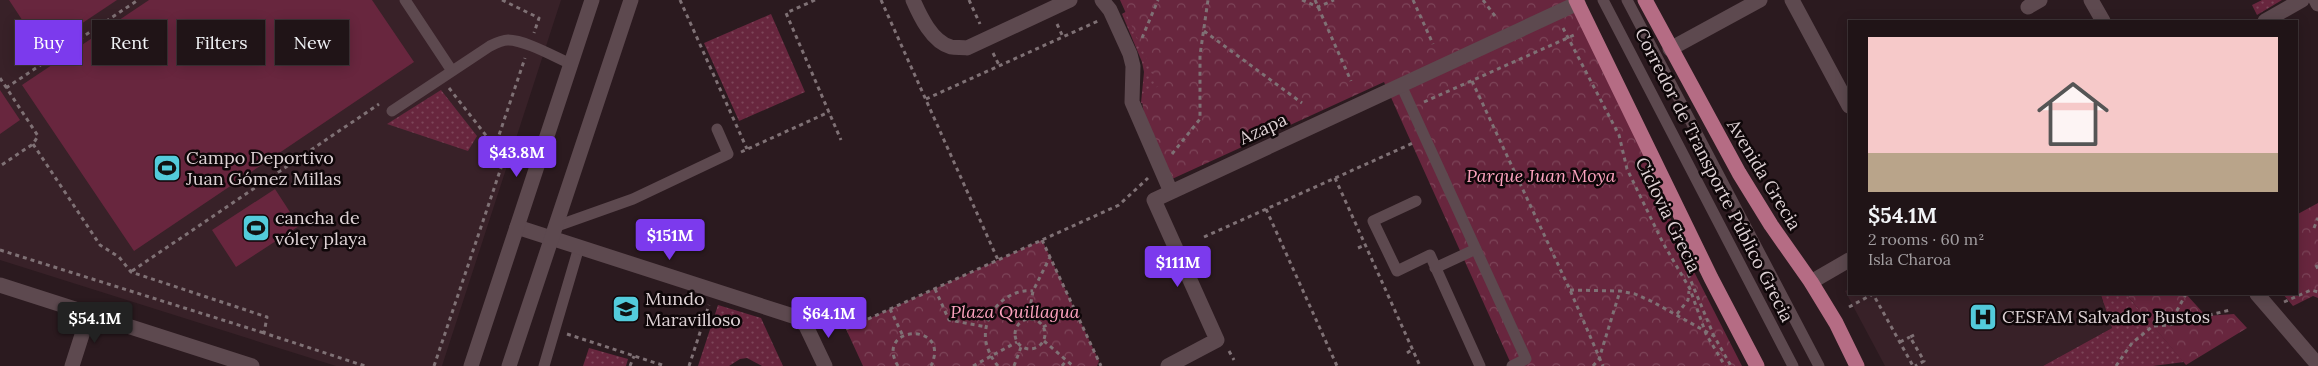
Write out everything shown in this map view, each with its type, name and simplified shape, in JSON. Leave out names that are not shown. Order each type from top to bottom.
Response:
[{"type":"main road","name":"Avenida Grecia","points":[[1645,0],[1755,201],[1811,282],[1836,323],[1857,366]]},
{"type":"main road","points":[[1577,2],[1711,278],[1757,366]]},
{"type":"street","points":[[471,366],[592,0]]},
{"type":"street","points":[[510,366],[631,0]]},
{"type":"street","points":[[914,0],[924,21],[936,38],[950,47],[967,48],[1070,0]]},
{"type":"street","points":[[1102,0],[1112,14],[1132,60],[1131,90],[1136,116],[1170,192]]},
{"type":"street","points":[[1670,48],[1760,0]]},
{"type":"street","points":[[1792,0],[1848,104]]},
{"type":"street","points":[[2091,0],[2102,20]]},
{"type":"street","points":[[2267,20],[2302,0]]},
{"type":"street","points":[[2316,0],[2318,4]]},
{"type":"street","name":"Azapa","points":[[1168,366],[1218,340],[1154,200],[1577,2]]},
{"type":"street","points":[[517,226],[555,232],[579,247],[796,316],[806,326],[825,366]]},
{"type":"street","points":[[1811,282],[1848,261]]},
{"type":"street","points":[[0,285],[89,314],[224,362],[252,366]]},
{"type":"street","points":[[2258,295],[2318,364]]},
{"type":"street","points":[[72,366],[89,314]]},
{"type":"lane","points":[[405,0],[452,71]]},
{"type":"lane","name":"Corredor de Transporte Público Grecia","points":[[1603,0],[1793,366]]},
{"type":"lane","name":"Corredor de Transporte Público Grecia","points":[[1627,0],[1819,366]]},
{"type":"lane","points":[[392,110],[490,46],[511,40],[571,64]]},
{"type":"lane","points":[[1401,85],[1526,359],[1512,366]]},
{"type":"lane","points":[[555,232],[633,199],[728,154],[717,129]]},
{"type":"lane","points":[[1416,201],[1374,220],[1396,271],[1430,255],[1480,366]]},
{"type":"lane","points":[[544,366],[579,247]]},
{"type":"lane","points":[[1435,268],[1476,249]]},
{"type":"path","points":[[6,88],[138,0]]},
{"type":"path","points":[[680,0],[747,149]]},
{"type":"path","points":[[815,0],[786,13],[841,140]]},
{"type":"path","points":[[880,0],[998,260]]},
{"type":"path","points":[[1141,38],[1158,0]]},
{"type":"path","points":[[846,329],[1119,206],[1160,168],[1200,119],[1200,54],[1208,0]]},
{"type":"path","points":[[1302,0],[1318,7],[1334,0]]},
{"type":"path","points":[[1315,0],[1351,81]]},
{"type":"path","points":[[1413,0],[1433,44]]},
{"type":"path","points":[[1483,0],[1495,16]]},
{"type":"path","points":[[926,99],[1112,14]]},
{"type":"path","name":"Ciclovia Grecia","points":[[1561,24],[1620,135],[1627,169],[1659,234],[1690,289],[1705,331],[1725,366]]},
{"type":"path","points":[[1204,30],[1302,103]]},
{"type":"path","points":[[1412,108],[1574,34]]},
{"type":"path","points":[[0,78],[38,134],[33,144],[0,166]]},
{"type":"path","points":[[1472,81],[1570,290],[1603,366]]},
{"type":"path","points":[[131,272],[386,99]]},
{"type":"path","points":[[728,154],[733,155],[829,112]]},
{"type":"path","points":[[1204,237],[1413,143]]},
{"type":"path","points":[[33,144],[100,245],[119,257],[131,272],[267,317],[264,333]]},
{"type":"path","points":[[434,366],[504,159],[495,148]]},
{"type":"path","points":[[1335,178],[1420,366]]},
{"type":"path","points":[[1266,209],[1336,366]]},
{"type":"path","points":[[2314,228],[2318,218]]},
{"type":"path","points":[[1042,240],[1101,366]]},
{"type":"path","points":[[1358,248],[1365,245]]},
{"type":"path","points":[[0,250],[365,366]]},
{"type":"path","points":[[1028,319],[1038,322],[1043,327],[1045,335],[1044,341],[1032,350],[1021,347],[1016,342],[1014,335],[1017,326],[1028,319],[1032,292],[1050,256]]},
{"type":"path","points":[[1677,314],[1688,300],[1690,289],[1694,287]]},
{"type":"path","points":[[935,289],[949,320],[986,327]]},
{"type":"path","points":[[689,366],[714,290]]},
{"type":"path","points":[[1570,290],[1620,291],[1634,294],[1677,314],[1714,336],[1731,366]]},
{"type":"path","points":[[2289,301],[2311,290],[2318,292]]},
{"type":"path","points":[[1593,366],[1599,359],[1620,291]]},
{"type":"path","points":[[998,366],[991,357],[986,341],[986,327],[992,313],[1001,302],[1014,294],[1032,292]]},
{"type":"path","points":[[1849,307],[1871,295]]},
{"type":"path","points":[[1874,295],[1914,366],[1924,361],[1910,337]]},
{"type":"path","points":[[2169,325],[2185,295]]},
{"type":"path","points":[[890,309],[902,336]]},
{"type":"path","points":[[2116,366],[2132,343],[2153,326],[2169,325],[2230,310]]},
{"type":"path","points":[[1043,327],[1076,311]]},
{"type":"path","points":[[554,330],[665,366]]},
{"type":"path","points":[[898,366],[893,352],[894,346],[902,336],[916,333],[929,339],[935,353],[931,366]]},
{"type":"path","points":[[1900,342],[1914,334]]},
{"type":"path","points":[[1044,341],[1073,366]]},
{"type":"path","points":[[973,366],[1016,342]]},
{"type":"path","points":[[1014,366],[1021,347]]},
{"type":"path","points":[[1407,353],[1413,349]]},
{"type":"path","points":[[630,366],[634,356]]},
{"type":"path","points":[[1062,366],[1066,361]]},
{"type":"shaded area","points":[[0,0],[561,0],[442,366],[336,366],[0,260]]},
{"type":"shaded area","name":"CESFAM Salvador Bustos","points":[[1848,290],[1848,295],[2102,295],[2112,328],[2043,366],[1885,366],[1845,291]]},
{"type":"green space","points":[[9,0],[117,0],[82,23],[82,20],[22,20]]},
{"type":"green space","name":"Campo Deportivo Juan Gómez Millas","points":[[149,0],[372,0],[414,62],[134,251],[22,85],[52,65],[82,65],[82,45],[92,38],[92,65],[167,65],[167,20],[119,20]]},
{"type":"green space","name":"Parque Juan Moya","points":[[1120,0],[1569,0],[1638,139],[1685,254],[1742,366],[1512,366],[1384,82],[1172,179],[1152,138],[1143,105],[1142,94],[1159,86]]},
{"type":"green space","points":[[2262,0],[2282,0],[2257,15],[2252,5]]},
{"type":"green space","points":[[1127,11],[1172,109],[1141,103],[1144,72],[1142,62],[1122,14]]},
{"type":"green space","points":[[771,14],[805,92],[739,121],[704,43]]},
{"type":"green space","points":[[0,90],[20,120],[0,134]]},
{"type":"green space","points":[[441,90],[477,136],[468,151],[387,124]]},
{"type":"green space","name":"cancha de vóley playa","points":[[275,189],[299,226],[236,267],[212,230]]},
{"type":"green space","points":[[2318,203],[2318,298],[2313,296],[2293,306],[2284,295],[2298,295],[2298,214]]},
{"type":"green space","name":"Plaza Quillagua","points":[[1042,240],[1099,361],[1097,366],[863,366],[846,329]]},
{"type":"green space","points":[[2101,295],[2127,295],[2184,362],[2153,366],[2043,366],[2112,328]]},
{"type":"green space","points":[[2127,295],[2187,295],[2206,316],[2234,314],[2247,328],[2186,365]]},
{"type":"green space","points":[[718,305],[761,318],[783,366],[762,366],[747,358],[740,359],[729,366],[698,366]]},
{"type":"green space","points":[[589,348],[628,359],[626,366],[583,366]]},
{"type":"place","name":"Campo Deportivo Juan Gómez Millas","points":[[167,168]]},
{"type":"place","name":"cancha de vóley playa","points":[[256,228]]},
{"type":"place","name":"Mundo Maravilloso","points":[[626,309]]},
{"type":"place","name":"CESFAM Salvador Bustos","points":[[1983,317]]}]
